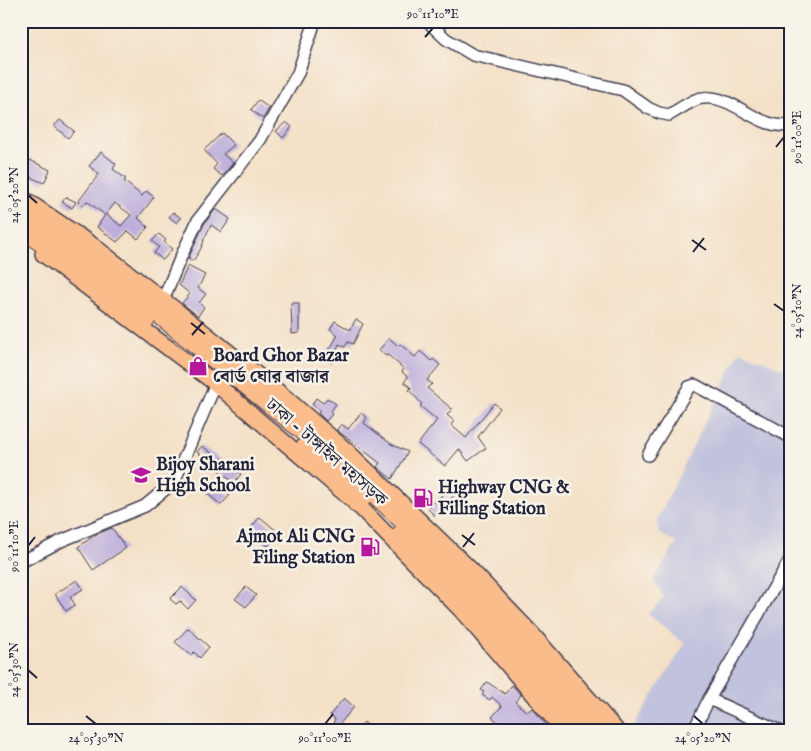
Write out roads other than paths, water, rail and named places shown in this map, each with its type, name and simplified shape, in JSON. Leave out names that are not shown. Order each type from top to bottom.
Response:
[{"type":"highway","points":[[21,206],[24,228]]},
{"type":"highway","name":"ঢাকা - টাঙ্গাইল মহাসড়ক","points":[[24,228],[98,265],[344,456],[466,573],[597,730]]},
{"type":"highway","name":"ঢাকা - টাঙ্গাইল মহাসড়ক","points":[[24,228],[73,264],[217,380],[360,500],[546,690],[579,730]]},
{"type":"highway","points":[[98,265],[140,282]]},
{"type":"main road","points":[[21,197],[95,247],[164,300],[281,394],[344,456]]},
{"type":"main road","points":[[466,573],[531,633],[616,730]]},
{"type":"main road","points":[[466,608],[563,730]]},
{"type":"street","points":[[164,300],[198,220],[260,140],[298,73],[315,21]]},
{"type":"street","points":[[428,21],[446,39],[473,56],[623,90],[659,113],[669,115],[701,98],[714,98],[774,126],[790,125]]},
{"type":"street","points":[[21,562],[61,541],[145,506],[174,482],[217,380]]},
{"type":"street","points":[[648,455],[689,386],[692,385],[790,437]]},
{"type":"street","points":[[694,730],[709,699],[790,560]]},
{"type":"street","points":[[709,699],[778,730]]},
{"type":"place","name":"Board Ghor Bazar বোর্ড ঘোর বাজার","points":[[198,366]]},
{"type":"place","name":"Bijoy Sharani High School","points":[[141,475]]},
{"type":"place","name":"Highway CNG & Filling Station","points":[[423,498]]},
{"type":"place","name":"Ajmot Ali CNG Filing Station","points":[[370,547]]}]
